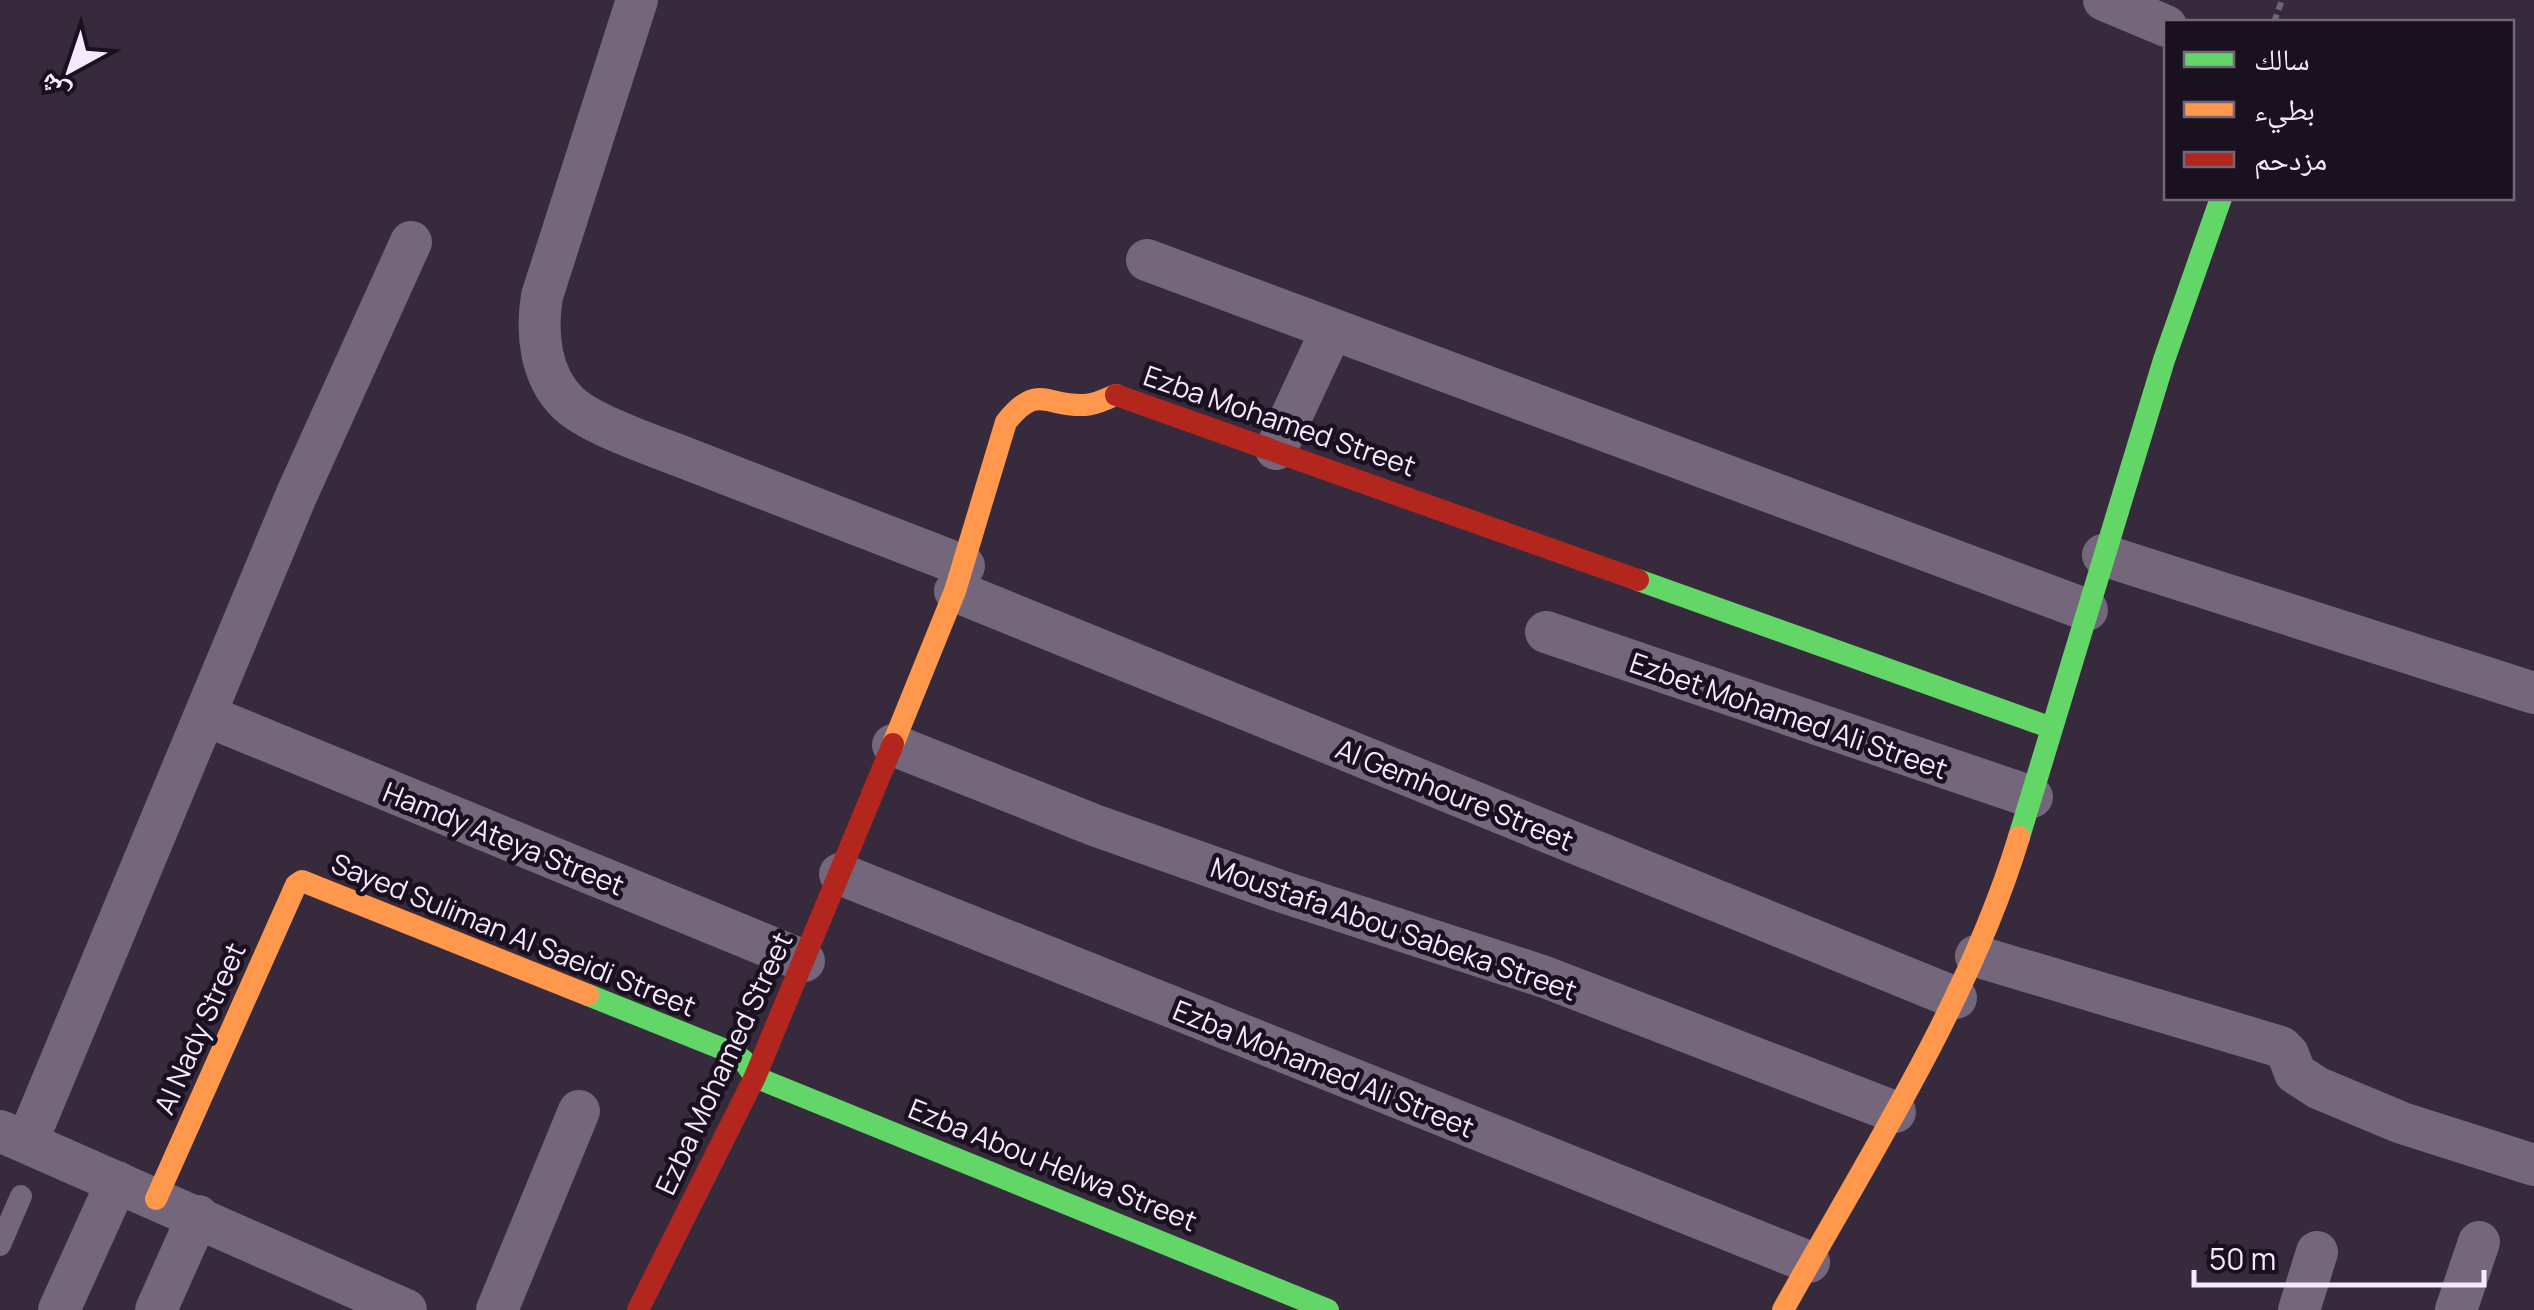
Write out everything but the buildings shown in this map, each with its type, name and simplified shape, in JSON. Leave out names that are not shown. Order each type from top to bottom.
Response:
[{"type":"street","name":"Al Gemhoure Street","points":[[638,0],[542,296],[538,322],[544,361],[554,384],[580,412],[960,578],[1956,998]]},
{"type":"street","points":[[2104,0],[2164,25]]},
{"type":"street","points":[[1785,1310],[1956,998],[2002,894],[2164,360],[2220,200]]},
{"type":"street","points":[[406,1310],[356,1300],[198,1216],[14,1137],[205,715],[304,478],[411,242]]},
{"type":"street","points":[[1147,260],[2087,610]]},
{"type":"street","points":[[1276,450],[1332,329]]},
{"type":"street","name":"Ezba Mohamed Street","points":[[638,1310],[755,1077],[840,874],[960,578],[1006,422],[1018,405],[1035,397],[1091,404],[1114,394],[2052,728]]},
{"type":"street","points":[[2103,554],[2534,693]]},
{"type":"street","name":"Ezbet Mohamed Ali Street","points":[[1546,632],[2032,798]]},
{"type":"street","name":"Hamdy Ateya Street","points":[[205,715],[804,960]]},
{"type":"street","name":"Moustafa Abou Sabeka Street","points":[[893,745],[1180,856],[1545,977],[1894,1112]]},
{"type":"street","name":"Ezba Mohamed Ali Street","points":[[840,874],[1809,1262]]},
{"type":"street","name":"Sayed Suliman Al Saeidi Street","points":[[299,883],[308,883],[733,1053],[752,1069],[755,1077]]},
{"type":"street","name":"Al Nady Street","points":[[156,1198],[299,883]]},
{"type":"street","points":[[1976,956],[2281,1048],[2288,1054],[2295,1073],[2318,1088],[2402,1123],[2534,1165]]},
{"type":"street","name":"Ezba Abou Helwa Street","points":[[755,1077],[1328,1310]]},
{"type":"street","points":[[498,1310],[579,1111]]},
{"type":"street","points":[[59,1310],[116,1182]]},
{"type":"street","points":[[156,1310],[198,1216]]},
{"type":"street","points":[[2456,1310],[2478,1242]]},
{"type":"street","points":[[2300,1310],[2317,1252]]},
{"type":"lane","points":[[0,1245],[21,1196]]},
{"type":"traffic: fast","points":[[2019,837],[2164,360],[2220,200]]},
{"type":"traffic: fast","points":[[1638,580],[2052,728]]},
{"type":"traffic: fast","points":[[588,995],[733,1053],[755,1077],[1328,1310]]},
{"type":"traffic: slow","points":[[893,744],[955,591],[1006,422],[1026,403],[1035,400],[1085,405],[1116,395]]},
{"type":"traffic: slow","points":[[1783,1310],[1945,1019],[1998,899],[2019,837]]},
{"type":"traffic: slow","points":[[156,1199],[296,885],[302,881],[588,995]]},
{"type":"traffic: jam","points":[[1116,395],[1638,580]]},
{"type":"traffic: jam","points":[[638,1310],[755,1077],[893,744]]}]
